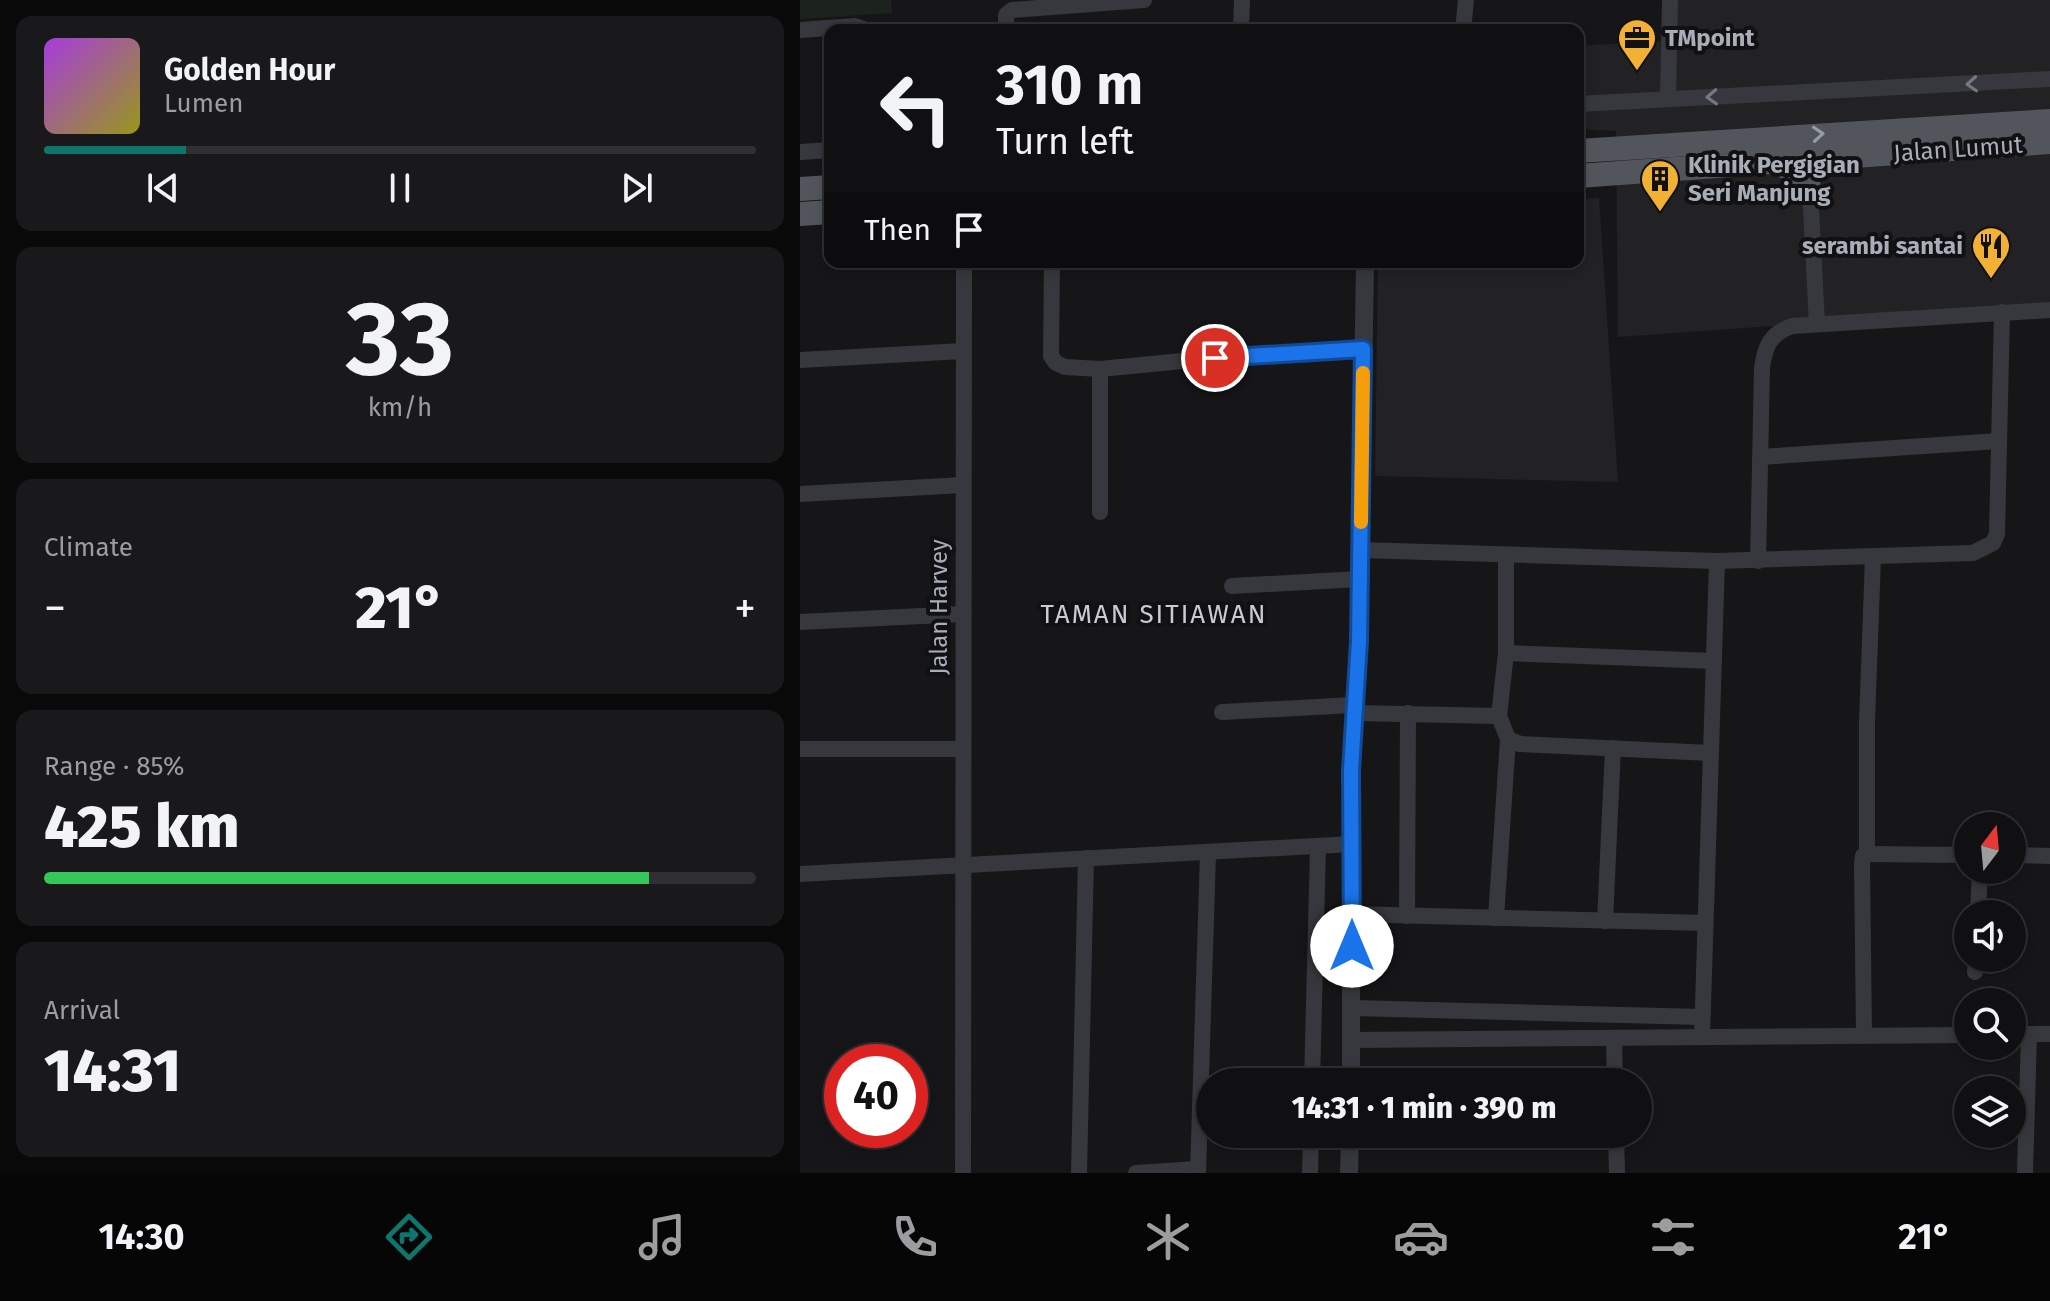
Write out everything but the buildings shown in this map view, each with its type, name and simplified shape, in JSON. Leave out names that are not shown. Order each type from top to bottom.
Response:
[{"type":"main road","name":"Jalan Lumut","points":[[1584,151],[2050,121]]},
{"type":"main road","name":"Jalan Lumut","points":[[1584,176],[2050,142]]},
{"type":"main road","points":[[1656,145],[1660,158],[1669,164],[1696,169]]},
{"type":"main road","points":[[1584,152],[1604,155],[1611,160],[1616,174]]},
{"type":"main road","points":[[1810,189],[1818,169],[1832,159]]},
{"type":"main road","points":[[1778,163],[1800,174],[1810,189]]},
{"type":"main road","points":[[800,189],[824,187]]},
{"type":"main road","points":[[800,214],[824,212]]},
{"type":"street","points":[[1006,24],[1006,15],[1012,10],[1144,0]]},
{"type":"street","points":[[1241,24],[1242,0]]},
{"type":"street","points":[[1464,24],[1466,0]]},
{"type":"street","points":[[1668,99],[1670,0]]},
{"type":"street","points":[[800,30],[824,28]]},
{"type":"street","points":[[1584,104],[2050,79]]},
{"type":"street","points":[[2021,122],[2041,114],[2050,106]]},
{"type":"street","points":[[800,152],[824,150]]},
{"type":"street","points":[[1810,189],[1817,324]]},
{"type":"street","name":"Jalan Harvey","points":[[963,1173],[964,268]]},
{"type":"street","points":[[1052,268],[1051,356],[1056,363],[1065,367],[1100,369],[1244,355],[1363,349]]},
{"type":"street","points":[[1351,1068],[1353,709],[1361,550],[1365,268]]},
{"type":"street","points":[[1758,561],[1762,368],[1767,343],[1782,330],[1817,324],[2050,310]]},
{"type":"street","points":[[1361,550],[1717,561],[1955,556],[1973,553],[1993,543],[1997,534],[2002,312]]},
{"type":"street","points":[[800,360],[963,351]]},
{"type":"street","points":[[1100,369],[1100,512]]},
{"type":"street","points":[[1760,457],[1999,441]]},
{"type":"street","points":[[800,494],[963,485]]},
{"type":"street","points":[[1496,918],[1508,739],[1499,716],[1506,653],[1506,555]]},
{"type":"street","points":[[1867,854],[1867,721],[1873,558]]},
{"type":"street","points":[[1702,1037],[1717,561]]},
{"type":"street","points":[[1232,586],[1360,579]]},
{"type":"street","points":[[800,622],[963,614]]},
{"type":"street","points":[[1506,653],[1714,661]]},
{"type":"street","points":[[1222,712],[1353,709],[1499,716]]},
{"type":"street","points":[[1407,916],[1408,713]]},
{"type":"street","points":[[1508,739],[1520,744],[1711,753]]},
{"type":"street","points":[[1605,921],[1613,748]]},
{"type":"street","points":[[800,749],[962,749]]},
{"type":"street","points":[[800,874],[1352,844]]},
{"type":"street","points":[[1312,1068],[1318,847]]},
{"type":"street","points":[[1136,1173],[1198,1171],[1208,853]]},
{"type":"street","points":[[1864,1036],[1863,856],[1954,855]]},
{"type":"street","points":[[2026,855],[2050,856]]},
{"type":"street","points":[[1079,1173],[1086,858]]},
{"type":"street","points":[[1352,914],[1705,923]]},
{"type":"street","points":[[1352,1008],[1702,1017]]},
{"type":"street","points":[[2025,1173],[2029,1034],[2050,1034]]},
{"type":"street","points":[[1351,1040],[1954,1035]]},
{"type":"street","points":[[1614,1038],[1615,1068]]},
{"type":"street","points":[[1310,1173],[1311,1148]]},
{"type":"street","points":[[1349,1173],[1350,1148]]},
{"type":"street","points":[[1616,1148],[1617,1173]]},
{"type":"shaded area","points":[[800,0],[891,0],[892,13],[800,19]]},
{"type":"shaded area","points":[[1672,0],[2050,0],[2050,306],[1618,337],[1616,131],[1584,129],[1584,46],[1673,40]]},
{"type":"shaded area","points":[[1599,198],[1618,482],[1375,476],[1378,268],[1584,268],[1584,199]]},
{"type":"slow traffic","points":[[1361,522],[1363,373]]},
{"type":"place","name":"TMpoint","points":[[1637,72]]},
{"type":"place","name":"Klinik Pergigian Seri Manjung","points":[[1660,213]]},
{"type":"place","name":"serambi santai","points":[[1991,280]]},
{"type":"district","name":"TAMAN SITIAWAN","points":[[1154,614]]},
{"type":"route","points":[[1215,358],[1363,349],[1359,641],[1351,770],[1352,946]]}]
